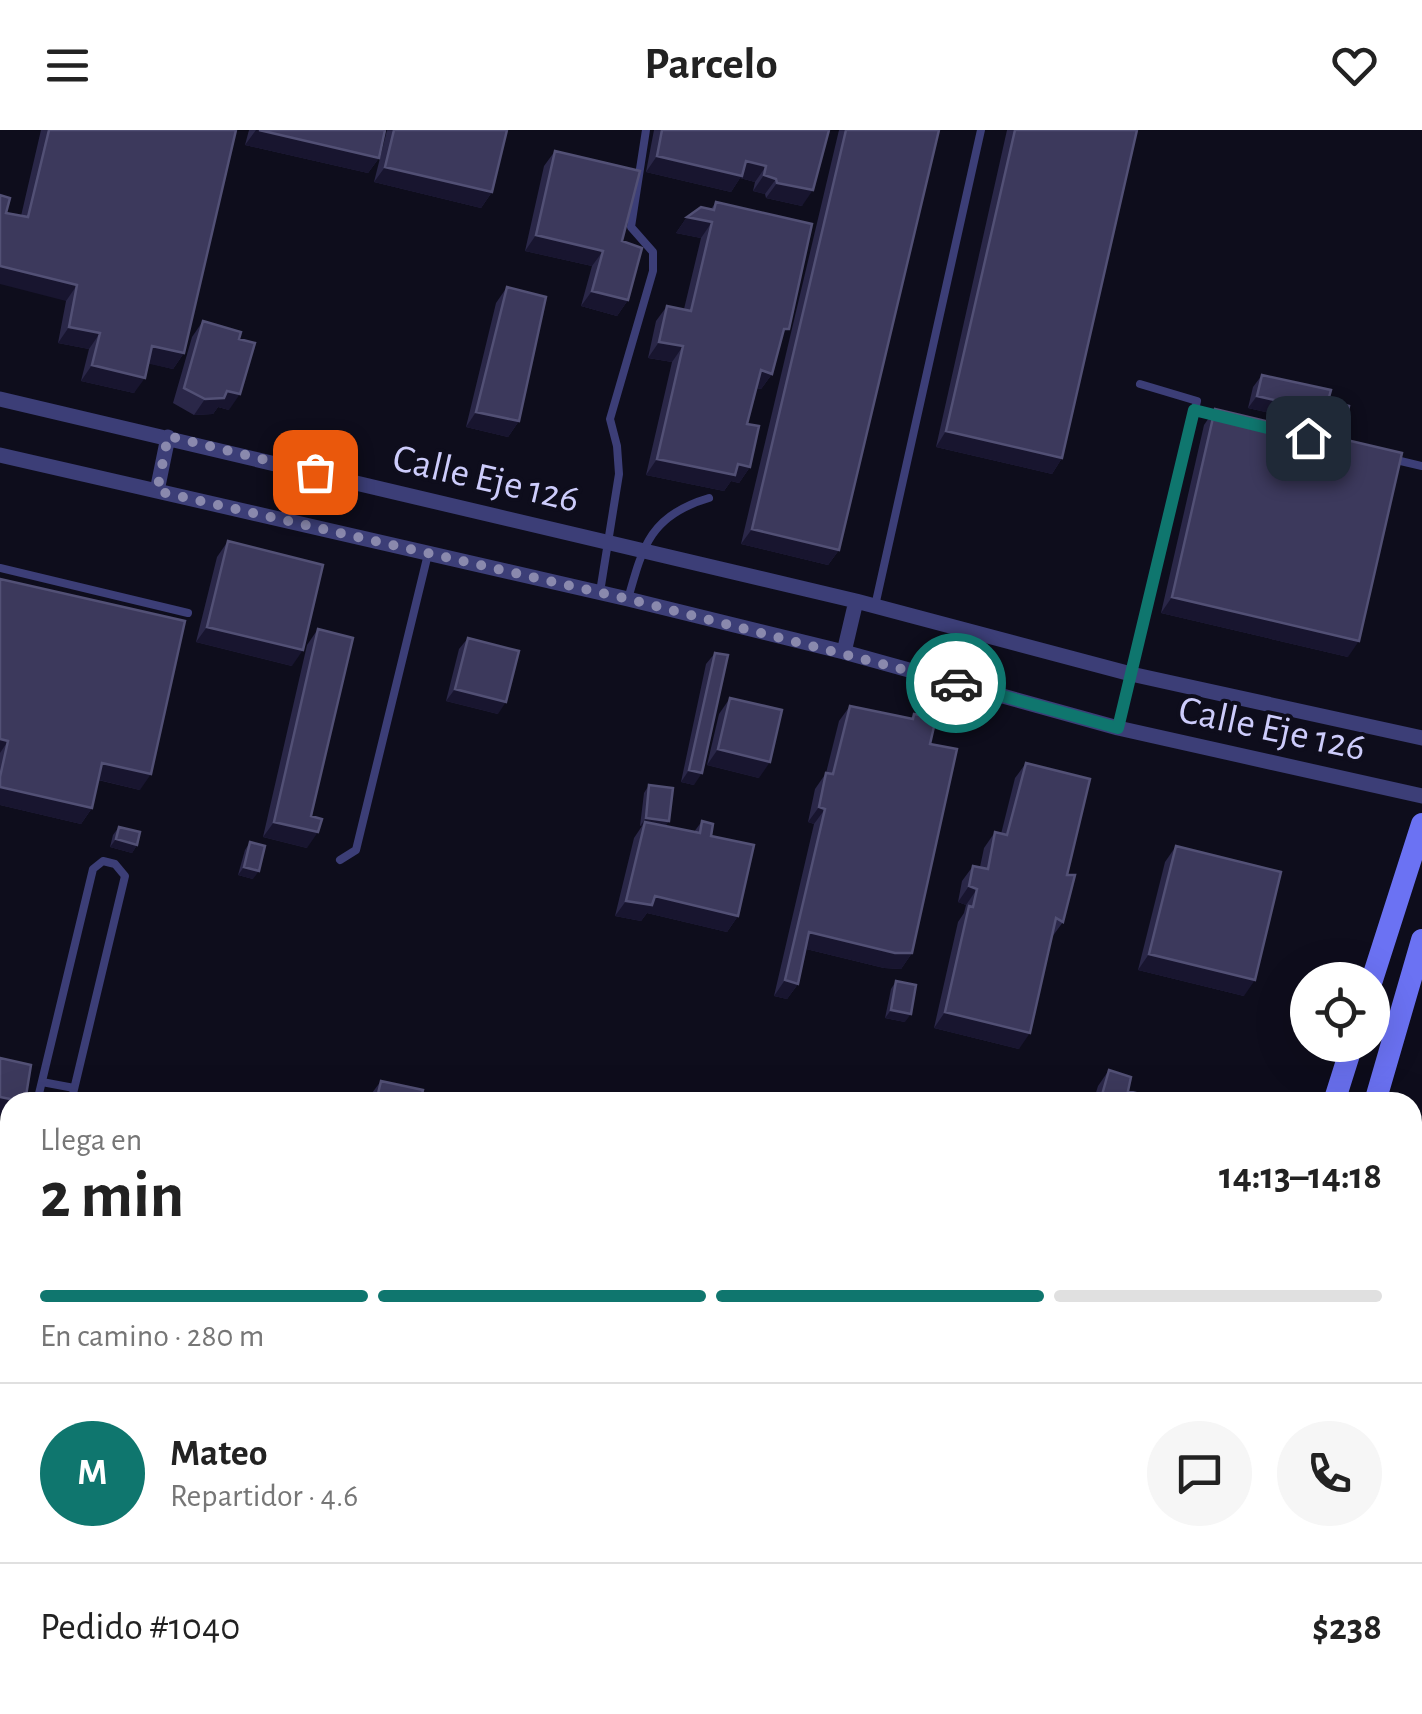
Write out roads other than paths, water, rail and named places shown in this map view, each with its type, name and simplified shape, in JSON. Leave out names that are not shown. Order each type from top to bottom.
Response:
[{"type":"main road","points":[[1378,962],[1422,824]]},
{"type":"main road","points":[[1377,1092],[1422,940]]},
{"type":"main road","points":[[1337,1092],[1347,1062]]},
{"type":"street","name":"Calle Eje 126","points":[[0,399],[856,601],[1132,674],[1422,738]]},
{"type":"street","points":[[157,491],[168,436]]},
{"type":"street","name":"Calle Eje 126","points":[[0,455],[600,592],[844,652],[1118,728],[1422,796]]},
{"type":"street","points":[[844,652],[856,601]]},
{"type":"lane","points":[[600,592],[619,474],[618,446],[610,419],[653,271],[654,252],[631,226],[646,130]]},
{"type":"lane","points":[[875,606],[981,130]]},
{"type":"lane","points":[[1118,728],[1197,400],[1140,384]]},
{"type":"lane","points":[[1194,410],[1213,415]]},
{"type":"lane","points":[[1384,457],[1422,466]]},
{"type":"lane","points":[[628,599],[652,531],[687,504],[709,498]]},
{"type":"lane","points":[[340,860],[356,850],[428,554]]},
{"type":"lane","points":[[0,568],[188,613]]},
{"type":"lane","points":[[40,1092],[93,870],[103,861],[115,864],[125,876],[73,1092]]},
{"type":"lane","points":[[42,1082],[74,1088]]}]
